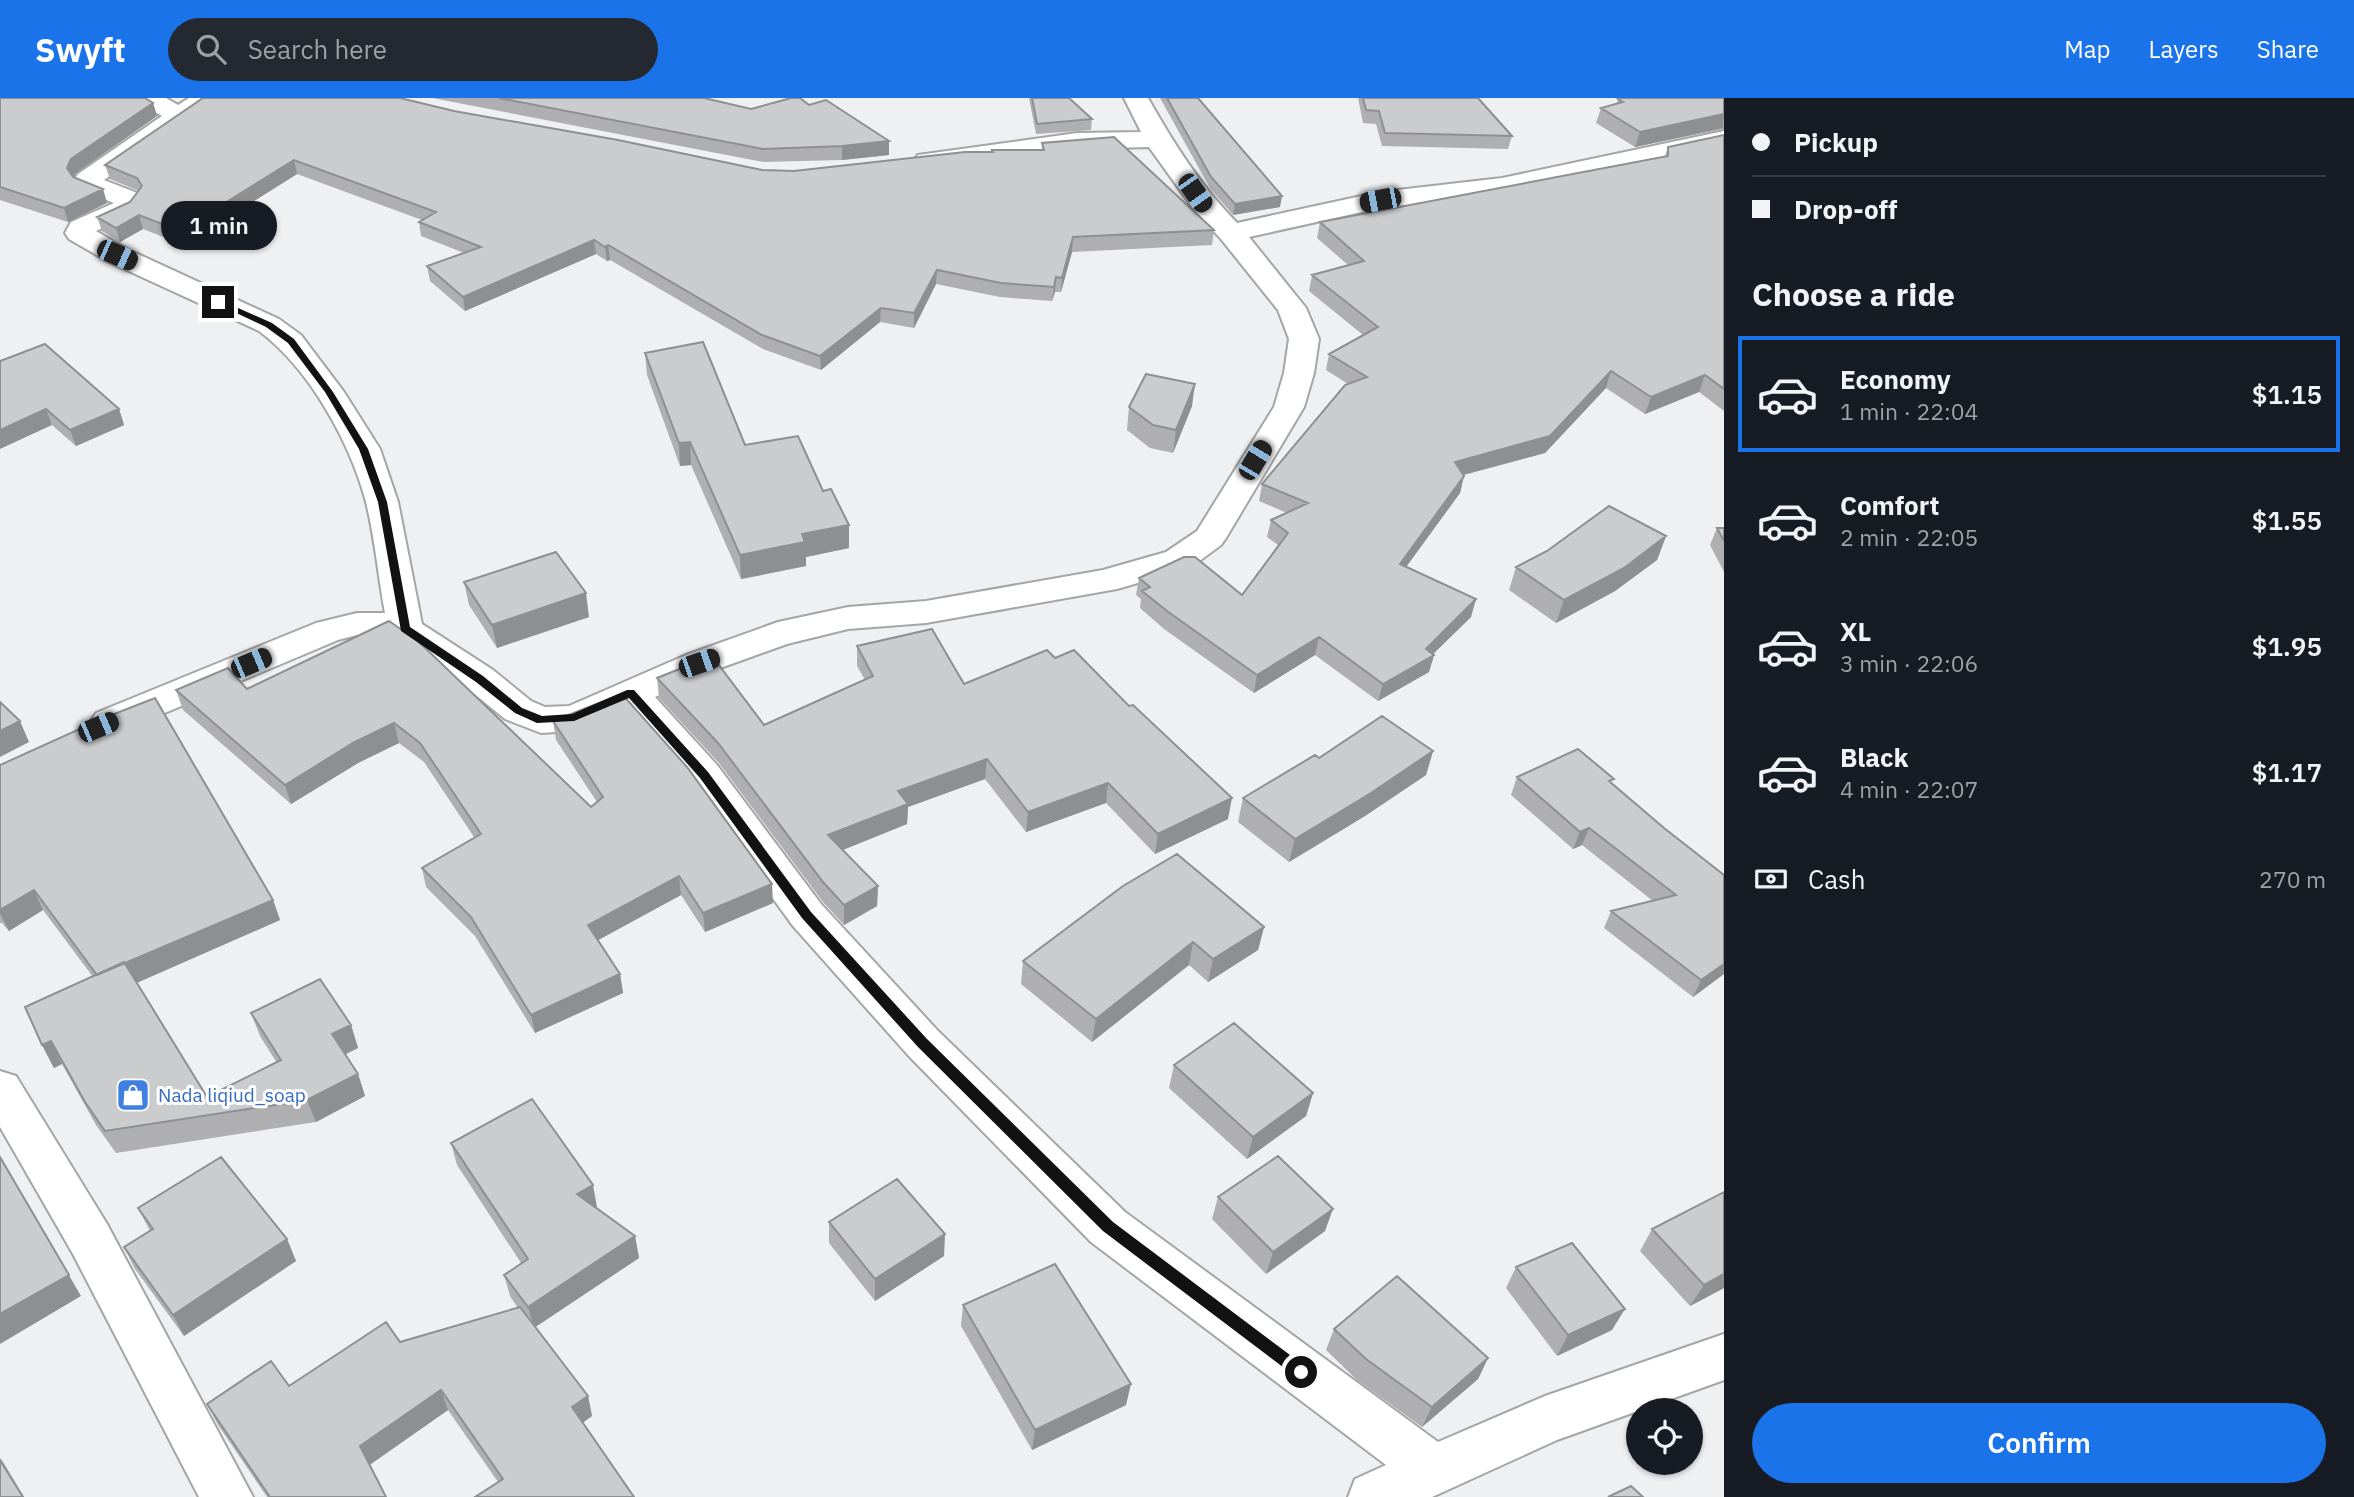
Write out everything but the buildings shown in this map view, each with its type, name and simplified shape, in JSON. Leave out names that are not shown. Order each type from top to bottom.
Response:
[{"type":"street","points":[[148,98],[179,116]]},
{"type":"street","points":[[205,98],[87,180],[89,184],[131,200],[124,208],[81,228],[79,233],[117,255],[269,325],[291,341],[329,392],[364,449],[382,502],[405,629]]},
{"type":"street","points":[[86,733],[328,631],[357,624],[381,624],[405,629],[480,679],[518,710],[541,720],[574,718],[699,663],[778,634],[848,618],[926,612],[1105,582],[1178,560],[1209,538],[1289,408],[1299,373],[1304,339],[1292,308],[1231,233],[1204,205],[1158,139],[1136,98]]},
{"type":"street","points":[[897,164],[1029,146],[1158,139]]},
{"type":"street","points":[[1231,233],[1380,200],[1502,186],[1724,139]]},
{"type":"street","points":[[631,693],[704,775],[807,915],[923,1043],[1108,1227],[1168,1275],[1434,1470]]},
{"type":"street","points":[[0,1089],[37,1147],[110,1278],[227,1497]]},
{"type":"street","points":[[1374,1497],[1545,1420],[1724,1357]]},
{"type":"place","name":"Nada liqiud_soap","points":[[133,1095]]},
{"type":"route","points":[[218,302],[269,325],[291,341],[329,392],[364,449],[382,502],[405,629],[480,679],[518,710],[541,720],[574,718],[631,693],[704,775],[807,915],[923,1043],[1108,1227],[1168,1275],[1301,1372]]}]
